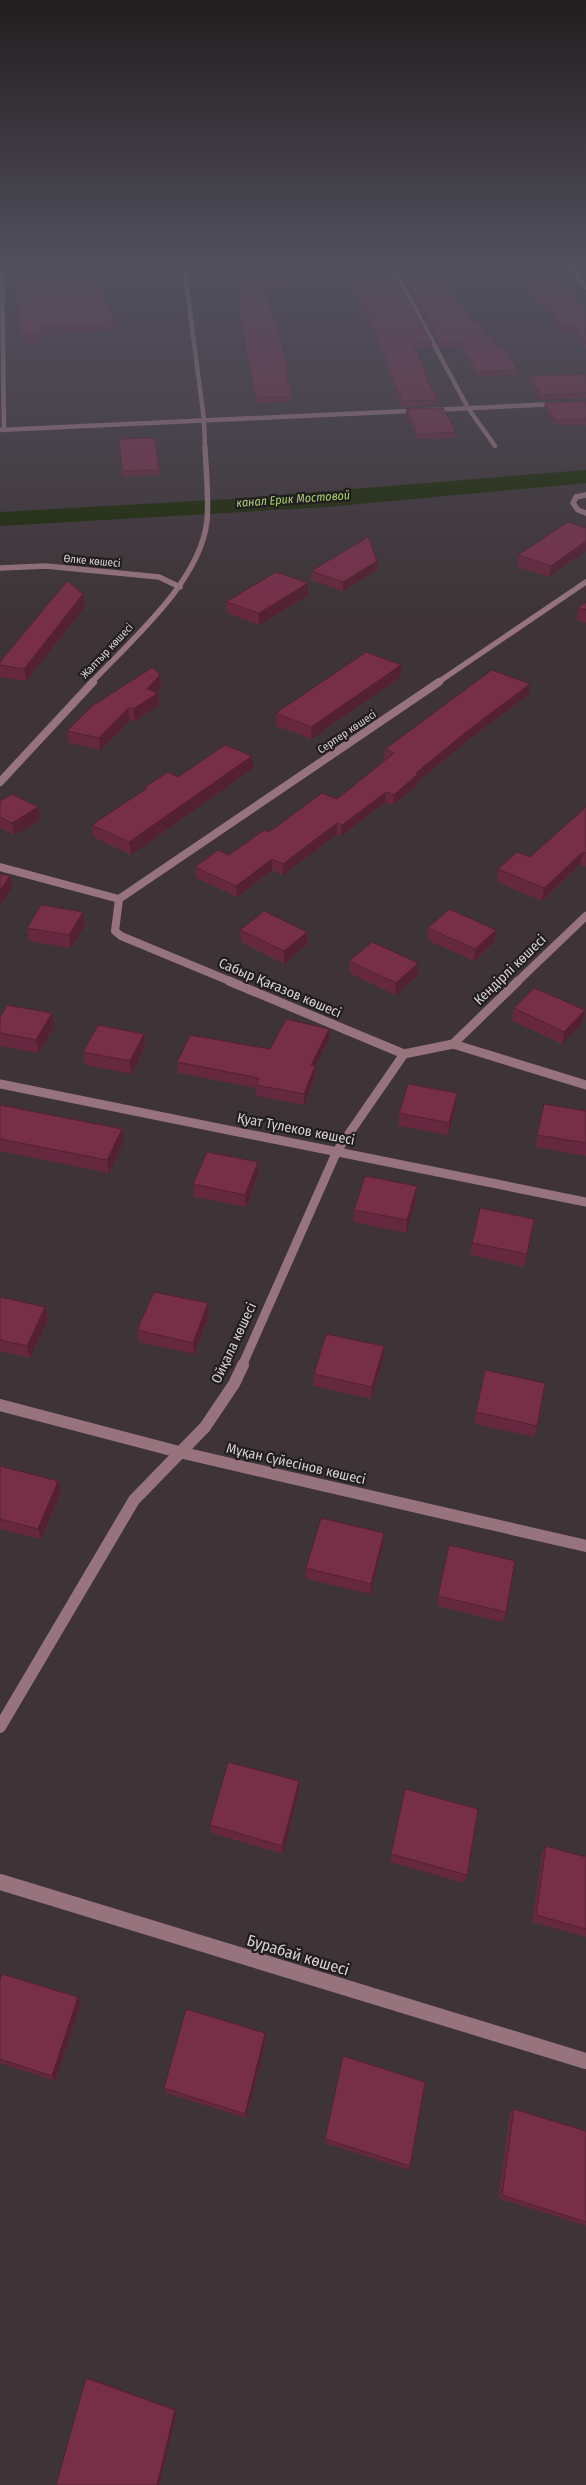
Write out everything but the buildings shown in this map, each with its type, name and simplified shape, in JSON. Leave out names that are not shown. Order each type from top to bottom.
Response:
[{"type":"street","points":[[2,382],[2,430],[566,403]]},
{"type":"street","name":"Жалтыр көшесі","points":[[0,782],[180,587],[192,568],[203,539],[207,520],[204,420],[199,382]]},
{"type":"street","points":[[454,382],[468,408],[495,446]]},
{"type":"street","points":[[586,495],[576,497],[573,503],[578,510],[586,513]]},
{"type":"street","name":"Өлке көшесі","points":[[0,568],[46,566],[159,577],[180,587]]},
{"type":"street","name":"Серпер көшесі","points":[[119,899],[586,582]]},
{"type":"street","points":[[0,867],[119,899]]},
{"type":"street","name":"Сабыр Қағазов көшесі","points":[[119,899],[114,923],[115,931],[121,936],[404,1054]]},
{"type":"street","name":"Кендірлі көшесі","points":[[453,1044],[586,916]]},
{"type":"street","points":[[404,1054],[453,1044],[586,1085]]},
{"type":"street","name":"Ойқала көшесі","points":[[0,1727],[134,1500],[205,1427],[234,1384],[337,1151],[404,1054]]},
{"type":"street","name":"Қуат Түлеков көшесі","points":[[0,1084],[586,1202]]},
{"type":"street","name":"Мұқан Сүйесінов көшесі","points":[[0,1406],[180,1452],[586,1546]]},
{"type":"street","name":"Бурабай көшесi","points":[[0,1882],[586,2061]]},
{"type":"water","name":"канал Ерик Мостовой","points":[[586,470],[586,483],[327,507],[0,526],[0,512],[231,499]]}]
